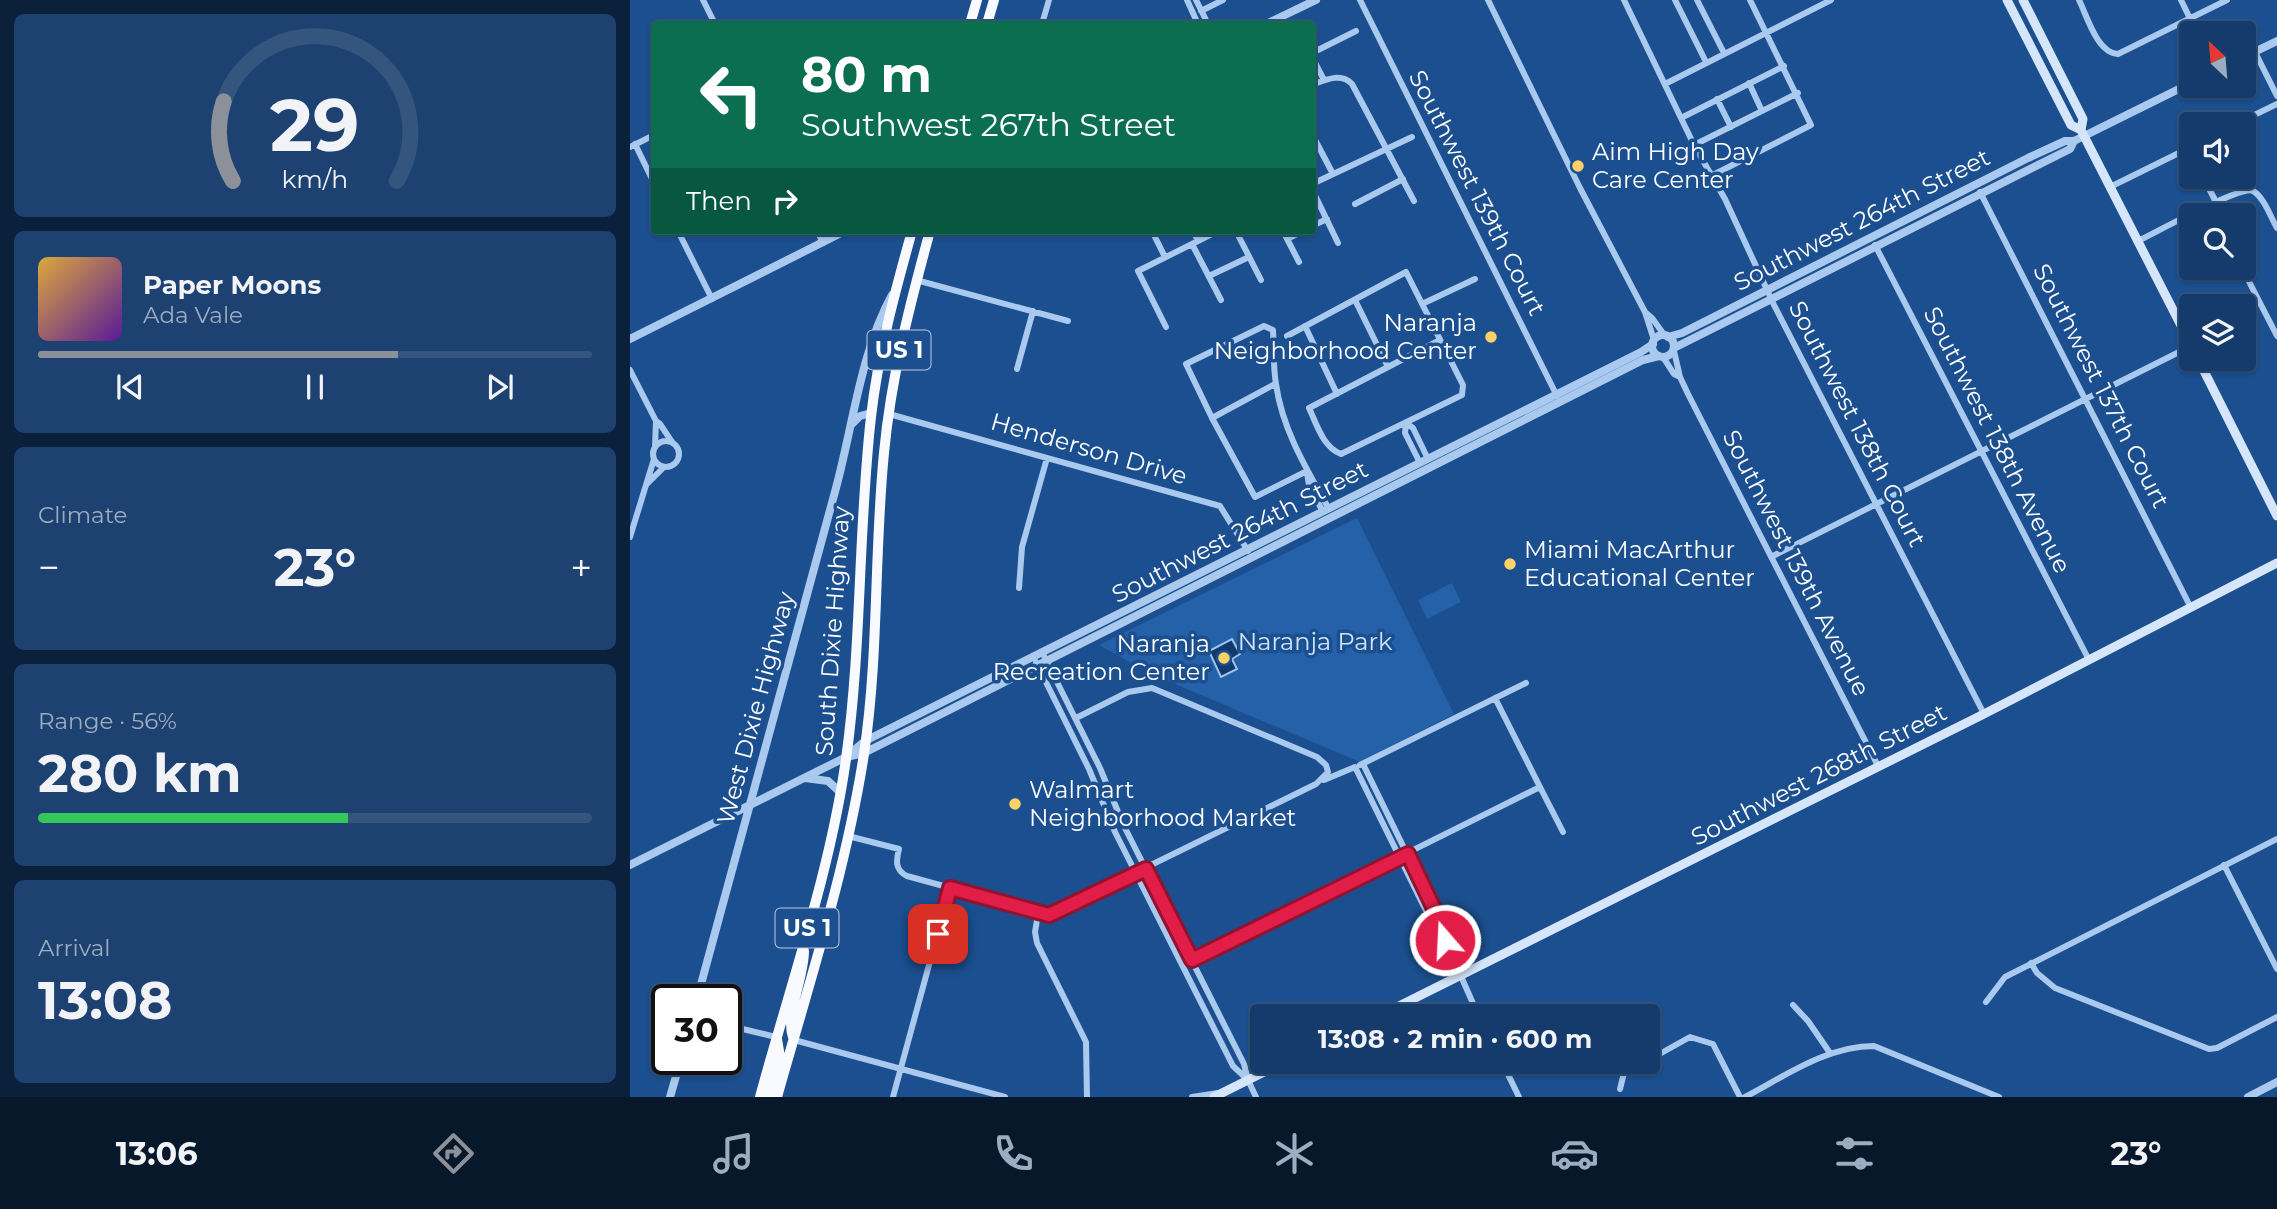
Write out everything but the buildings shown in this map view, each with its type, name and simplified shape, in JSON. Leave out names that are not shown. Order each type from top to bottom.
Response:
[{"type":"highway","points":[[971,21],[977,0]]},
{"type":"highway","points":[[988,21],[994,0]]},
{"type":"highway","name":"US 1","points":[[897,286],[911,235]]},
{"type":"highway","name":"US 1","points":[[888,414],[901,340],[929,235]]},
{"type":"highway","name":"South Dixie Highway","points":[[760,1097],[841,793],[858,636],[864,490],[871,413],[897,286]]},
{"type":"highway","points":[[871,413],[888,414]]},
{"type":"highway","name":"South Dixie Highway","points":[[777,1097],[848,836],[865,747],[888,414]]},
{"type":"highway","points":[[794,1040],[789,1028],[804,967],[804,939]]},
{"type":"highway","points":[[768,1097],[780,1057],[776,1037]]},
{"type":"main road","points":[[2007,0],[2071,125],[2083,133]]},
{"type":"main road","points":[[2023,0],[2083,119],[2083,133],[2179,322]]},
{"type":"main road","points":[[2204,371],[2277,516]]},
{"type":"main road","name":"Southwest 268th Street","points":[[1403,1004],[1984,714],[2277,563]]},
{"type":"main road","points":[[1218,1095],[1260,1074]]},
{"type":"street","points":[[703,0],[714,21]]},
{"type":"street","points":[[1043,21],[1049,0]]},
{"type":"street","points":[[1187,0],[1197,21]]},
{"type":"street","points":[[1196,0],[1206,21]]},
{"type":"street","points":[[1201,11],[1223,0]]},
{"type":"street","points":[[1272,21],[1314,0]]},
{"type":"street","name":"Southwest 139th Court","points":[[1360,0],[1559,399]]},
{"type":"street","points":[[1488,0],[1580,188],[1645,312],[1654,342],[1654,352],[1661,357],[1668,356],[1674,349],[1673,341],[1645,312]]},
{"type":"street","name":"Southwest 138th Court","points":[[1624,0],[1768,289],[1770,298],[1984,714]]},
{"type":"street","points":[[1675,0],[1706,62]]},
{"type":"street","points":[[1697,0],[1724,53]]},
{"type":"street","points":[[1711,176],[1811,125],[1798,93],[1750,0]]},
{"type":"street","points":[[1665,84],[1831,0]]},
{"type":"street","points":[[2079,0],[2103,48],[2118,54],[2227,0]]},
{"type":"street","points":[[2181,0],[2191,21]]},
{"type":"street","points":[[1316,53],[1356,31]]},
{"type":"street","points":[[2256,52],[2277,41]]},
{"type":"street","points":[[2256,54],[2277,96]]},
{"type":"street","points":[[1316,63],[1324,80]]},
{"type":"street","points":[[1681,118],[1784,66]]},
{"type":"street","points":[[1316,83],[1345,78],[1352,84],[1414,201]]},
{"type":"street","points":[[1749,83],[1762,111]]},
{"type":"street","name":"Southwest 264th Street","points":[[1674,349],[2065,141],[2074,141],[2083,133],[2179,89]]},
{"type":"street","points":[[1694,145],[1798,93]]},
{"type":"street","points":[[1717,99],[1731,127]]},
{"type":"street","points":[[2256,114],[2277,104]]},
{"type":"street","points":[[651,136],[633,145],[651,178]]},
{"type":"street","points":[[1316,182],[1412,137]]},
{"type":"street","points":[[1316,142],[1333,174]]},
{"type":"street","points":[[2110,187],[2179,155]]},
{"type":"street","points":[[1355,204],[1403,179]]},
{"type":"street","name":"Southwest 137th Court","points":[[1978,189],[2190,606]]},
{"type":"street","points":[[2215,203],[2239,191],[2254,191],[2277,229]]},
{"type":"street","points":[[1316,198],[1338,243]]},
{"type":"street","points":[[1316,224],[1327,219]]},
{"type":"street","points":[[2138,241],[2179,221]]},
{"type":"street","points":[[680,235],[712,299]]},
{"type":"street","points":[[819,235],[823,243]]},
{"type":"street","points":[[630,339],[838,235]]},
{"type":"street","points":[[1154,235],[1165,257]]},
{"type":"street","points":[[1194,235],[1221,300]]},
{"type":"street","points":[[1166,327],[1138,271],[1210,235]]},
{"type":"street","points":[[1238,235],[1261,280]]},
{"type":"street","points":[[1285,235],[1299,262]]},
{"type":"street","points":[[1287,239],[1295,235]]},
{"type":"street","name":"Southwest 264th Street","points":[[1666,336],[1682,333],[1768,289],[1874,241]]},
{"type":"street","name":"Southwest 138th Avenue","points":[[1874,241],[2089,660]]},
{"type":"street","points":[[1209,276],[1250,257]]},
{"type":"street","points":[[1287,336],[1406,272],[1463,385],[1462,395],[1341,454],[1332,451],[1327,445],[1309,408],[1440,340]]},
{"type":"street","points":[[1422,304],[1475,279]]},
{"type":"street","points":[[916,280],[1068,321]]},
{"type":"street","points":[[2248,280],[2277,336]]},
{"type":"street","name":"West Dixie Highway","points":[[701,984],[880,320],[897,286]]},
{"type":"street","points":[[1355,300],[1388,368]]},
{"type":"street","points":[[1017,369],[1033,312]]},
{"type":"street","points":[[1307,471],[1255,497],[1186,364],[1264,326],[1273,330],[1275,384],[1284,417],[1326,510]]},
{"type":"street","points":[[1305,326],[1337,394]]},
{"type":"street","points":[[1654,342],[1666,336]]},
{"type":"street","name":"Southwest 264th Street","points":[[865,747],[1038,666],[1250,554],[1559,399],[1654,342]]},
{"type":"street","name":"Southwest 139th Avenue","points":[[1674,349],[1680,377],[1878,766]]},
{"type":"street","points":[[1771,557],[2179,352]]},
{"type":"street","name":"Southwest 264th Street","points":[[630,865],[846,757],[1042,652],[1250,554],[1326,510],[1424,461],[1645,359],[1661,357]]},
{"type":"street","name":"Southwest 139th Avenue","points":[[1661,357],[1674,374],[1680,377]]},
{"type":"street","points":[[630,370],[656,421],[678,447],[679,458],[672,466],[664,467],[647,484]]},
{"type":"street","points":[[1212,418],[1275,384]]},
{"type":"street","points":[[851,425],[860,416],[871,413]]},
{"type":"street","name":"Henderson Drive","points":[[888,414],[1220,506],[1250,554]]},
{"type":"street","points":[[630,537],[653,459],[656,421]]},
{"type":"street","points":[[1406,423],[1413,428],[1424,461]]},
{"type":"street","points":[[1406,423],[1405,433],[1424,461]]},
{"type":"street","points":[[654,447],[664,441],[672,442]]},
{"type":"street","points":[[1411,445],[1419,441]]},
{"type":"street","points":[[1019,588],[1022,547],[1047,458]]},
{"type":"street","points":[[653,459],[664,467]]},
{"type":"street","points":[[1042,652],[1101,768],[1123,824],[1244,1064],[1256,1097]]},
{"type":"street","points":[[1034,657],[1089,769],[1115,832],[1233,1066],[1248,1080]]},
{"type":"street","points":[[848,836],[899,849],[897,866],[901,873],[1049,915],[1525,683]]},
{"type":"street","points":[[1076,718],[1128,692],[1146,688],[1317,757],[1326,765],[1328,772],[1322,781]]},
{"type":"street","points":[[1495,698],[1563,832]]},
{"type":"street","points":[[1359,765],[1408,854],[1446,934],[1445,940],[1473,1004]]},
{"type":"street","points":[[1359,765],[1400,858],[1439,937],[1445,940]]},
{"type":"street","points":[[805,778],[828,781],[841,793]]},
{"type":"street","points":[[1182,964],[1541,787]]},
{"type":"street","points":[[1986,1002],[2005,977],[2277,839]]},
{"type":"street","points":[[2224,865],[2277,969]]},
{"type":"street","points":[[893,1097],[950,888]]},
{"type":"street","points":[[1038,914],[1035,932],[1037,943],[1086,1042],[1087,1097]]},
{"type":"street","points":[[2031,963],[2037,973],[2055,988],[2209,1049],[2217,1048],[2277,1017]]},
{"type":"street","points":[[1793,1005],[1808,1021],[1830,1053]]},
{"type":"street","points":[[742,1029],[776,1037]]},
{"type":"street","points":[[1660,1054],[1690,1037],[1713,1044],[1740,1097]]},
{"type":"street","points":[[794,1040],[1004,1097]]},
{"type":"street","points":[[1745,1097],[1830,1053],[1858,1046],[1874,1046],[1999,1097]]},
{"type":"street","points":[[1508,1074],[1519,1097]]},
{"type":"street","points":[[1620,1089],[1624,1074]]},
{"type":"street","points":[[670,1097],[676,1075]]},
{"type":"street","points":[[2248,1097],[2277,1082]]},
{"type":"street","points":[[1192,1097],[1218,1095]]},
{"type":"green space","name":"Naranja Park","points":[[1357,518],[1454,714],[1360,762],[1149,673],[1099,645]]},
{"type":"green space","points":[[1452,583],[1461,602],[1427,619],[1418,600]]},
{"type":"shaded area","points":[[1232,639],[1240,654],[1232,659],[1237,669],[1221,677],[1209,651]]},
{"type":"place","name":"Aim High Day Care Center","points":[[1578,166]]},
{"type":"place","name":"Naranja Neighborhood Center","points":[[1491,337]]},
{"type":"place","name":"Miami MacArthur Educational Center","points":[[1510,564]]},
{"type":"place","name":"Naranja Recreation Center","points":[[1224,658]]},
{"type":"place","name":"Walmart Neighborhood Market","points":[[1015,804]]},
{"type":"route","points":[[938,934],[950,888],[1049,915],[1146,869],[1192,960],[1408,854],[1446,934],[1445,940]]}]
